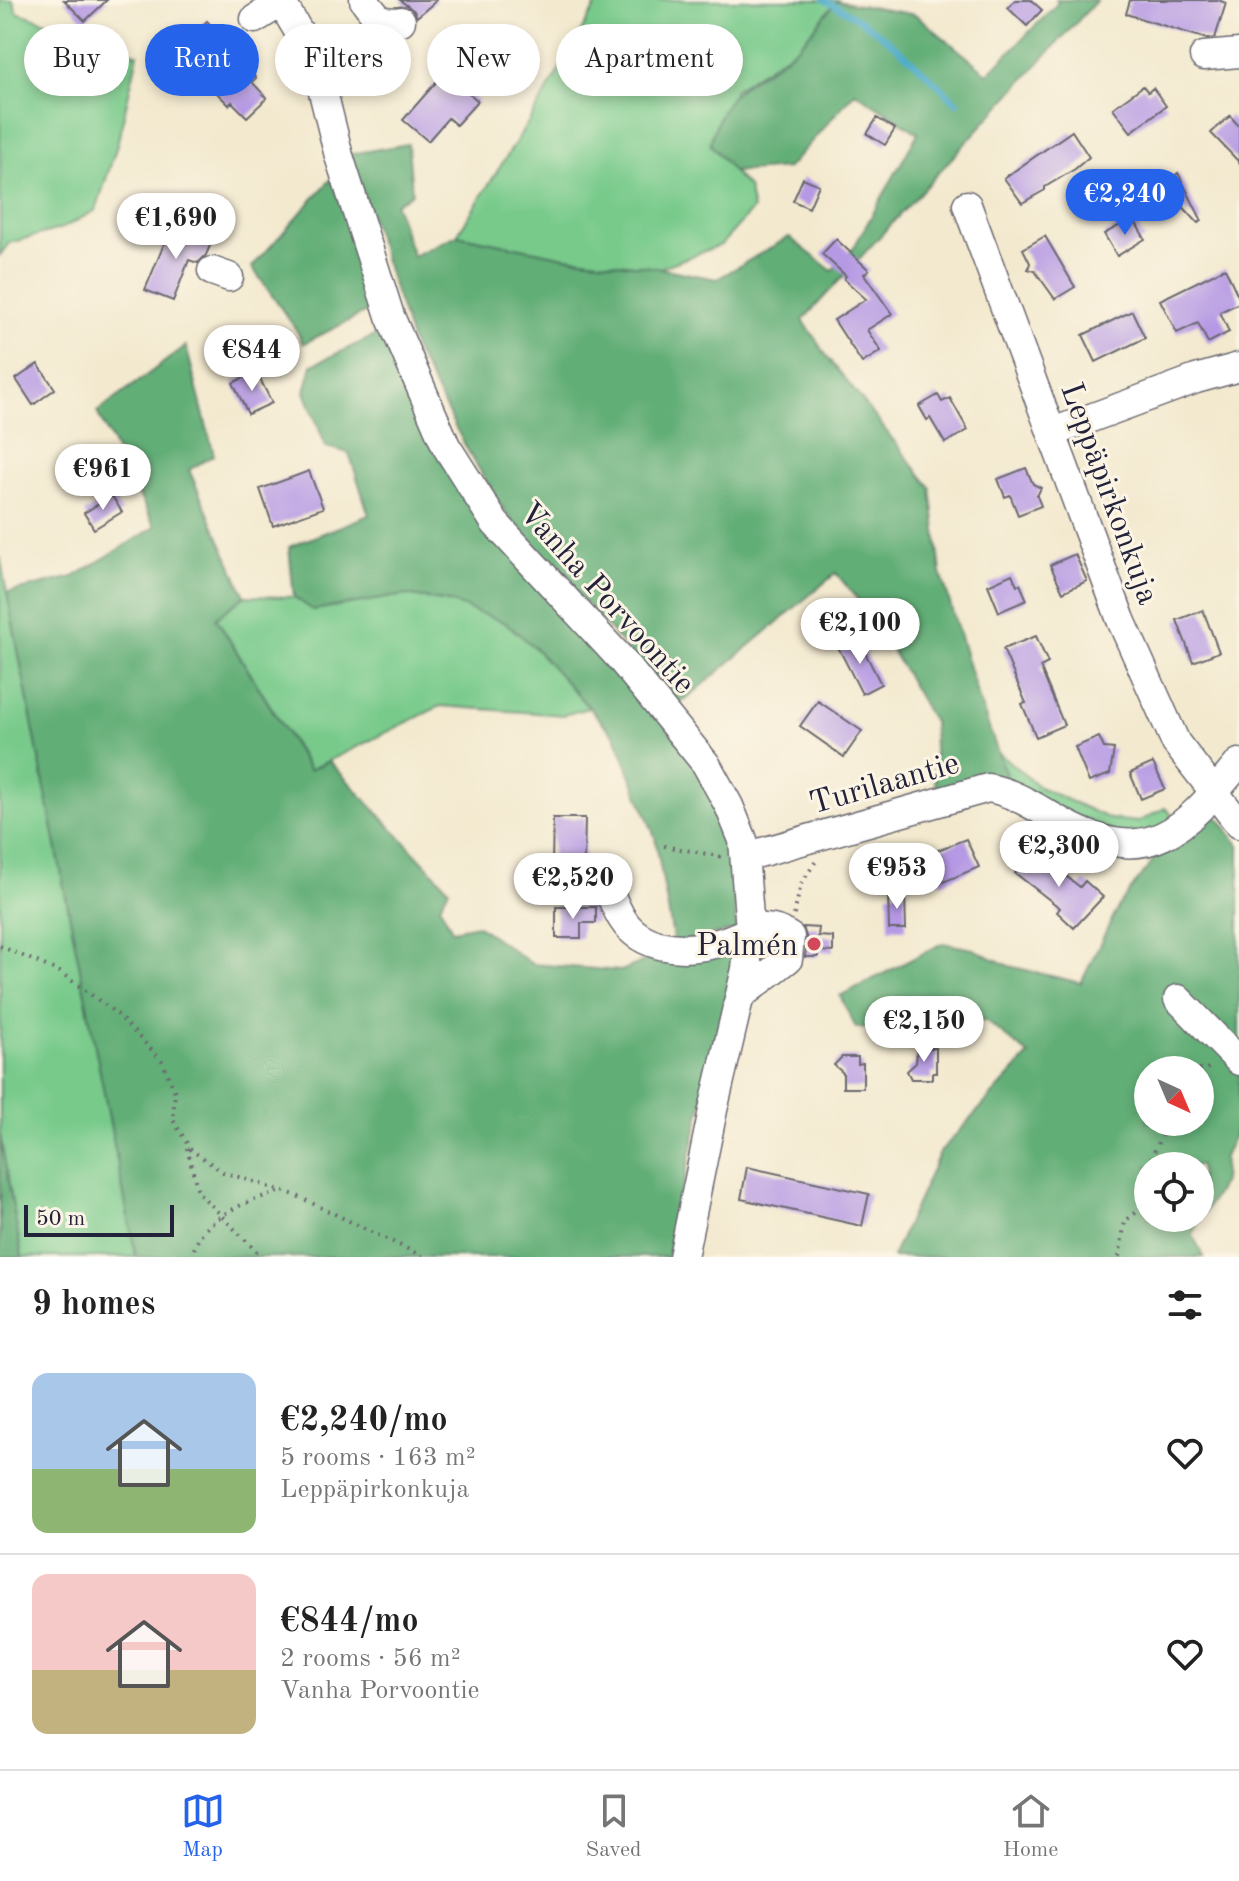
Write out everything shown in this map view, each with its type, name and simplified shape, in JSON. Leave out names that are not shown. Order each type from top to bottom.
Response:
[{"type":"street","points":[[364,0],[377,17],[387,23],[401,21]]},
{"type":"street","points":[[255,19],[281,1]]},
{"type":"street","name":"Vanha Porvoontie","points":[[281,1],[309,49],[390,316],[446,446],[495,523],[619,657],[706,764],[743,840],[750,930],[746,969],[683,1257]]},
{"type":"street","points":[[1204,56],[1239,53]]},
{"type":"street","name":"Leppäpirkonkuja","points":[[967,205],[1121,620],[1176,743],[1239,824]]},
{"type":"street","points":[[1053,432],[1196,379],[1239,367]]},
{"type":"street","name":"Turilaantie","points":[[745,857],[988,788],[1008,792],[1099,840],[1123,844],[1164,838],[1186,821],[1239,763]]},
{"type":"street","points":[[609,891],[623,921],[644,941],[675,948],[714,944],[750,930],[776,928],[790,937],[788,959],[740,996]]},
{"type":"street","points":[[1178,999],[1239,1061]]},
{"type":"path","points":[[790,937],[801,884],[836,830]]},
{"type":"path","points":[[664,846],[707,856],[745,857]]},
{"type":"path","points":[[0,946],[60,972],[117,1014],[162,1061],[175,1092],[173,1120],[191,1150],[223,1172],[283,1192],[424,1257]]},
{"type":"path","points":[[186,1142],[198,1192],[262,1257]]},
{"type":"path","points":[[192,1257],[194,1245],[221,1215],[256,1198],[283,1192]]},
{"type":"path","points":[[1119,1257],[1125,1221],[1134,1214]]},
{"type":"green space","points":[[0,0],[13,0],[17,12],[52,24],[24,24],[24,96],[128,96],[117,145],[96,210],[63,228],[9,243],[0,255]]},
{"type":"green space","points":[[599,0],[838,0],[799,46],[743,84],[743,24],[585,24]]},
{"type":"green space","points":[[1056,0],[1097,0],[803,320],[824,352],[931,488],[941,573],[977,694],[1008,781],[936,801],[933,722],[875,620],[836,573],[691,695],[676,704],[507,515],[468,451],[413,346],[350,154],[408,144],[412,193],[395,204],[413,256],[457,235],[565,257],[659,268],[717,279],[789,237],[832,271],[853,249],[918,133],[855,92],[788,168],[733,172],[710,144],[717,122],[732,96],[743,96],[743,86],[799,45],[837,1],[916,15],[988,74],[1058,3]]},
{"type":"green space","points":[[129,51],[138,54],[129,93]]},
{"type":"green space","points":[[556,76],[556,96],[734,96],[733,172],[748,187],[753,209],[721,245],[660,268],[565,257],[457,235]]},
{"type":"green space","points":[[332,178],[376,307],[303,344],[252,267]]},
{"type":"green space","points":[[383,332],[440,459],[659,716],[702,775],[731,840],[736,930],[674,943],[655,837],[615,736],[533,646],[506,623],[450,602],[405,595],[313,610],[294,597],[289,547],[369,515],[349,453],[326,447],[305,392],[312,365]]},
{"type":"green space","points":[[186,346],[214,455],[189,470],[245,596],[216,618],[309,770],[329,761],[449,889],[440,906],[452,930],[477,925],[532,964],[621,971],[664,953],[735,943],[726,998],[667,1257],[136,1257],[7,593],[73,577],[155,527],[97,412]]},
{"type":"green space","points":[[0,557],[136,1257],[22,1257],[0,1136]]},
{"type":"green space","points":[[405,595],[471,608],[506,623],[540,652],[589,708],[563,715],[440,706],[310,770],[216,618],[245,596],[294,597],[313,610]]},
{"type":"green space","points":[[999,753],[1039,787],[1110,819],[1138,822],[1165,808],[1184,827],[1158,851],[1008,792]]},
{"type":"green space","points":[[1203,804],[1239,845],[1239,1125],[1224,1157],[1223,1182],[1214,1197],[1214,1152],[1134,1152],[1134,1232],[1193,1232],[1204,1257],[892,1257],[940,1152],[1029,1055],[985,1020],[929,1021],[856,1028],[840,996],[943,943],[973,949],[1009,966],[1081,983],[1118,907],[1152,862],[1164,838]]},
{"type":"green space","points":[[0,1136],[22,1257],[0,1257]]},
{"type":"building","points":[[64,0],[107,0],[85,21]]},
{"type":"building","points":[[400,0],[437,0],[417,17]]},
{"type":"building","points":[[1015,0],[1031,0],[1042,10],[1027,26],[1008,8]]},
{"type":"building","points":[[1130,0],[1218,0],[1226,3],[1215,38],[1207,39],[1126,14]]},
{"type":"building","points":[[1143,86],[1148,92],[1153,88],[1166,106],[1131,132],[1113,108]]},
{"type":"building","points":[[259,89],[267,98],[247,117],[232,102],[229,105],[220,96],[259,96]]},
{"type":"building","points":[[427,93],[427,96],[472,96],[478,101],[456,125],[448,118],[428,141],[403,120]]},
{"type":"building","points":[[1230,116],[1239,126],[1239,162],[1211,133]]},
{"type":"building","points":[[877,118],[895,129],[885,145],[867,134]]},
{"type":"building","points":[[1072,131],[1089,157],[1022,203],[1004,178]]},
{"type":"building","points":[[1178,173],[1202,221],[1198,223],[1164,186]]},
{"type":"building","points":[[803,178],[819,185],[809,208],[793,201]]},
{"type":"building","points":[[1133,218],[1145,239],[1117,256],[1104,234]]},
{"type":"building","points":[[172,225],[212,241],[206,255],[198,263],[189,260],[173,301],[145,290]]},
{"type":"building","points":[[1045,236],[1075,287],[1055,299],[1035,271],[1028,269],[1030,263],[1023,249]]},
{"type":"building","points":[[836,239],[869,270],[864,274],[892,314],[867,330],[881,351],[862,363],[834,320],[866,299],[822,254]]},
{"type":"building","points":[[1225,268],[1239,298],[1239,303],[1220,312],[1229,332],[1208,343],[1198,323],[1177,333],[1160,300]]},
{"type":"building","points":[[1132,311],[1145,338],[1096,362],[1083,335]]},
{"type":"building","points":[[38,364],[55,389],[33,405],[16,379]]},
{"type":"building","points":[[256,371],[272,403],[248,414],[233,383]]},
{"type":"building","points":[[938,395],[942,402],[950,398],[968,430],[945,443],[919,406]]},
{"type":"building","points":[[1026,468],[1033,484],[1041,488],[1037,496],[1041,506],[1018,515],[1010,495],[1005,497],[998,479]]},
{"type":"building","points":[[309,471],[323,508],[273,526],[260,489]]},
{"type":"building","points":[[112,496],[122,512],[94,529],[84,513]]},
{"type":"building","points":[[1075,554],[1087,581],[1063,592],[1050,565]]},
{"type":"building","points":[[1012,574],[1027,600],[999,612],[988,585]]},
{"type":"building","points":[[1203,610],[1219,652],[1193,662],[1177,620]]},
{"type":"building","points":[[1036,636],[1048,663],[1040,667],[1064,725],[1036,737],[1022,704],[1026,703],[1003,649]]},
{"type":"building","points":[[857,637],[881,684],[862,694],[838,647]]},
{"type":"building","points":[[818,701],[862,731],[844,757],[800,726]]},
{"type":"building","points":[[1099,737],[1104,748],[1114,749],[1110,774],[1089,782],[1075,747]]},
{"type":"building","points":[[1153,763],[1165,789],[1141,799],[1130,773]]},
{"type":"building","points":[[553,818],[585,818],[584,864],[552,863]]},
{"type":"building","points":[[966,839],[979,867],[941,883],[928,854]]},
{"type":"building","points":[[1033,850],[1080,887],[1085,881],[1103,897],[1074,928],[1057,912],[1060,908],[1015,873]]},
{"type":"building","points":[[888,893],[905,893],[906,929],[889,929]]},
{"type":"building","points":[[556,907],[596,907],[596,923],[581,923],[581,938],[556,938]]},
{"type":"building","name":"Palmén","points":[[803,927],[819,928],[818,936],[833,937],[833,952],[818,951],[818,957],[805,957],[807,939]]},
{"type":"building","points":[[917,1048],[936,1048],[936,1073],[932,1073],[932,1079],[911,1079],[907,1071],[916,1063]]},
{"type":"building","points":[[842,1057],[858,1057],[858,1064],[863,1063],[863,1088],[843,1088],[843,1073],[834,1065]]},
{"type":"building","points":[[747,1167],[869,1194],[862,1226],[741,1199]]},
{"type":"waterway","points":[[824,0],[879,33],[957,103]]},
{"type":"place","name":"Palmén","points":[[814,944]]}]
